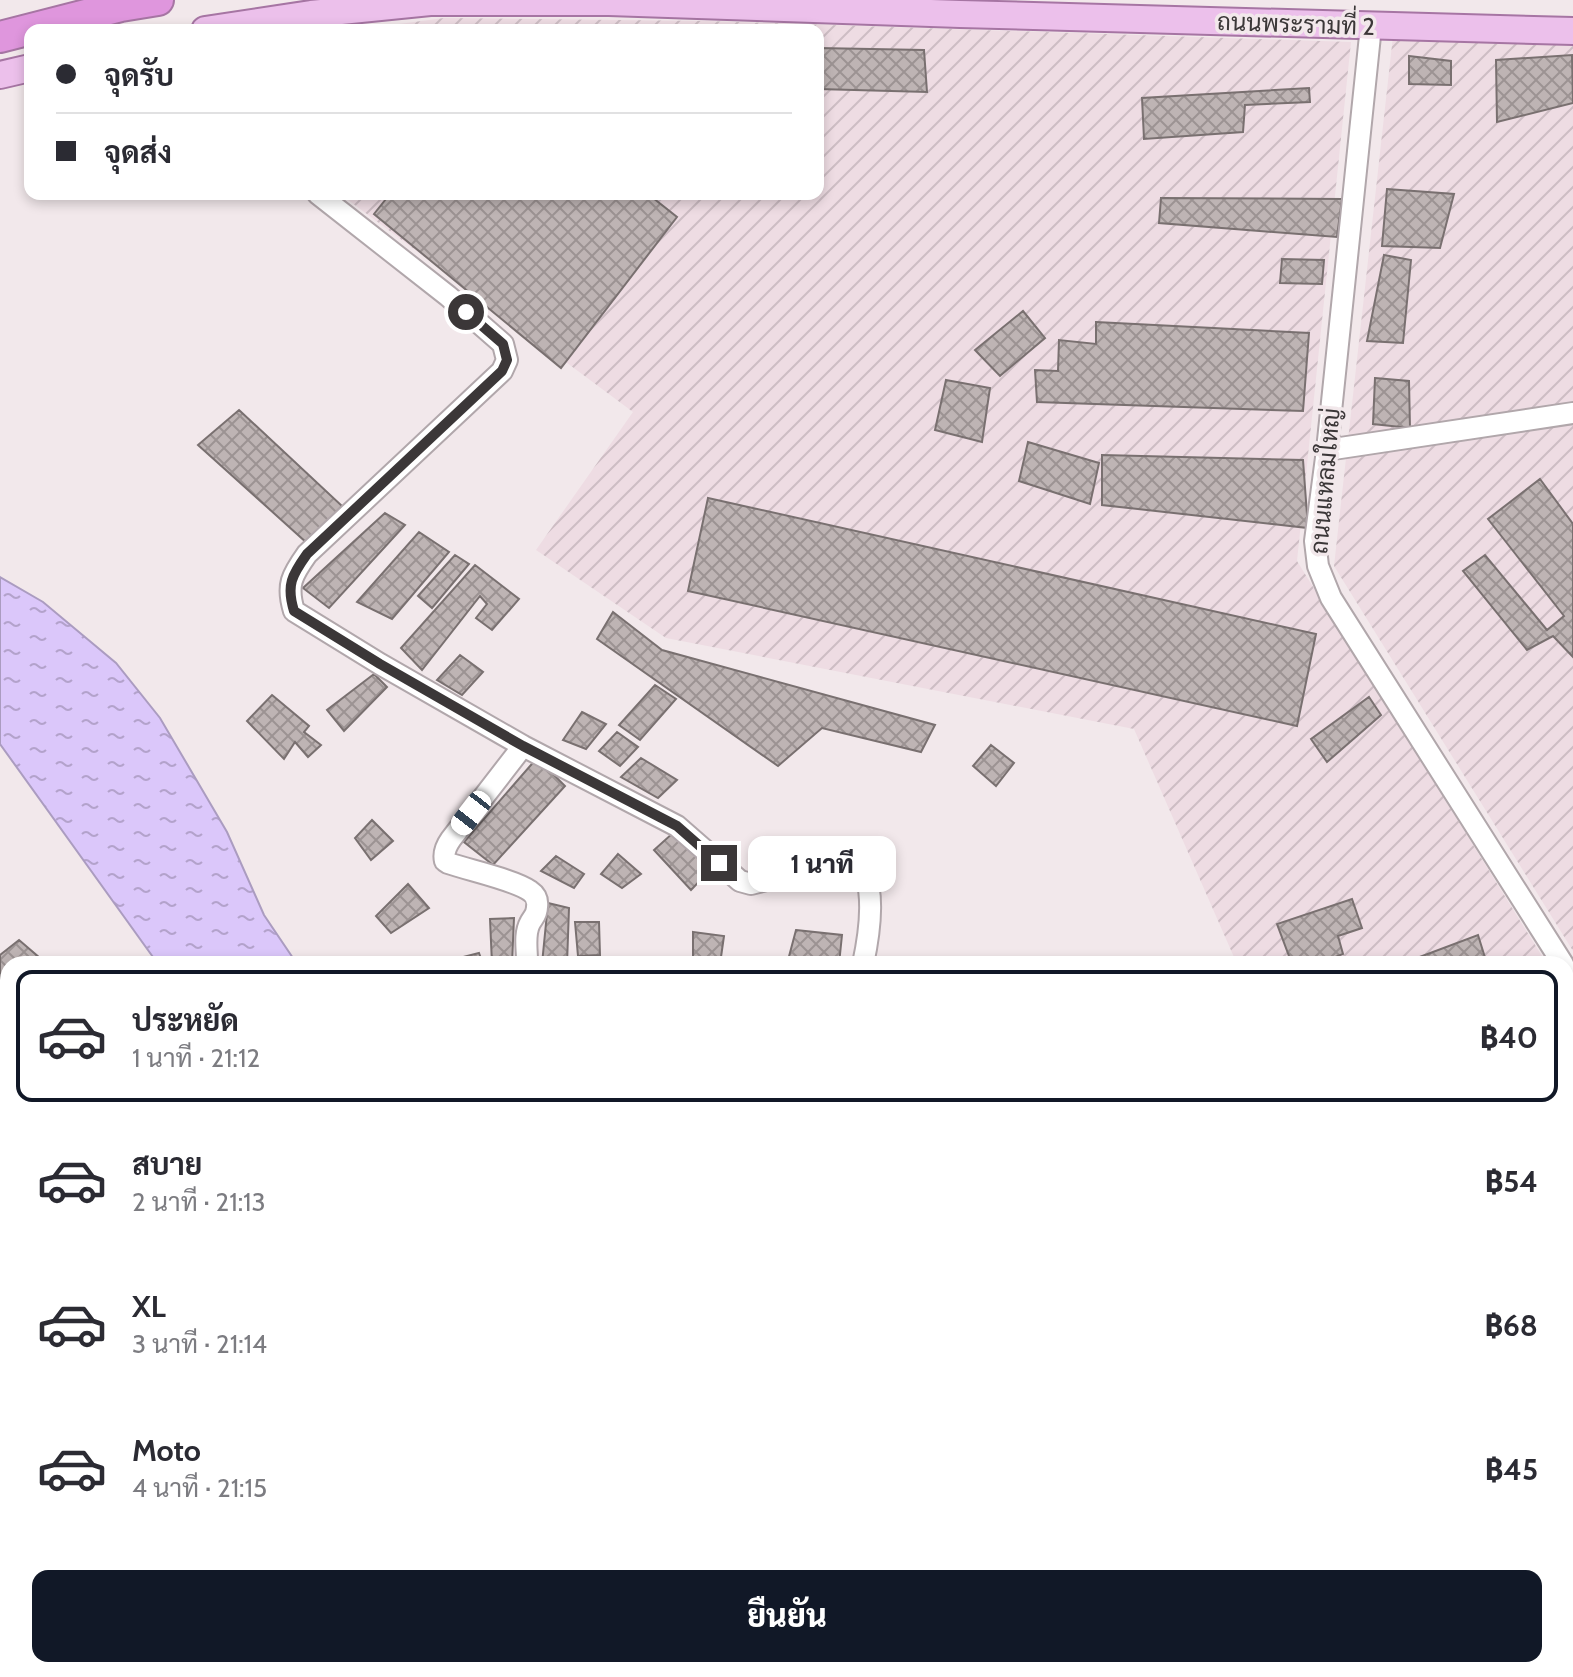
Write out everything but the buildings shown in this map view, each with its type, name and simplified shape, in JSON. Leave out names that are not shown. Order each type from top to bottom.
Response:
[{"type":"highway","points":[[51,24],[158,0]]},
{"type":"highway","points":[[0,37],[24,31]]},
{"type":"main road","name":"ถนนพระรามที่ 2","points":[[245,24],[430,2],[609,2],[1573,31]]},
{"type":"main road","points":[[0,75],[24,69]]},
{"type":"street","name":"ถนนแหลมใหญ่","points":[[1371,26],[1315,541],[1318,566],[1331,598],[1558,956]]},
{"type":"street","points":[[326,200],[448,296],[503,344],[507,360],[502,371],[307,554],[292,575],[290,597],[294,611],[523,746],[677,826],[740,881],[751,884],[838,861],[851,861],[861,869],[867,880],[870,936],[865,956]]},
{"type":"street","points":[[1327,450],[1573,413]]},
{"type":"street","points":[[523,746],[451,839],[444,857],[448,863],[514,884],[534,894],[537,911],[529,924],[527,956]]},
{"type":"shaded area","points":[[444,18],[799,24],[399,24]]},
{"type":"shaded area","points":[[824,25],[1351,42],[1297,561],[1542,956],[1233,956],[1134,729],[666,638],[536,550],[633,412],[348,200],[824,200]]},
{"type":"shaded area","points":[[1393,36],[1573,37],[1573,951],[1334,566]]},
{"type":"water","points":[[0,577],[43,602],[116,663],[160,718],[227,832],[264,915],[292,956],[152,956],[0,744]]},
{"type":"route","points":[[466,312],[503,344],[507,360],[502,371],[307,554],[292,575],[290,597],[294,611],[523,746],[677,826],[719,863]]}]
